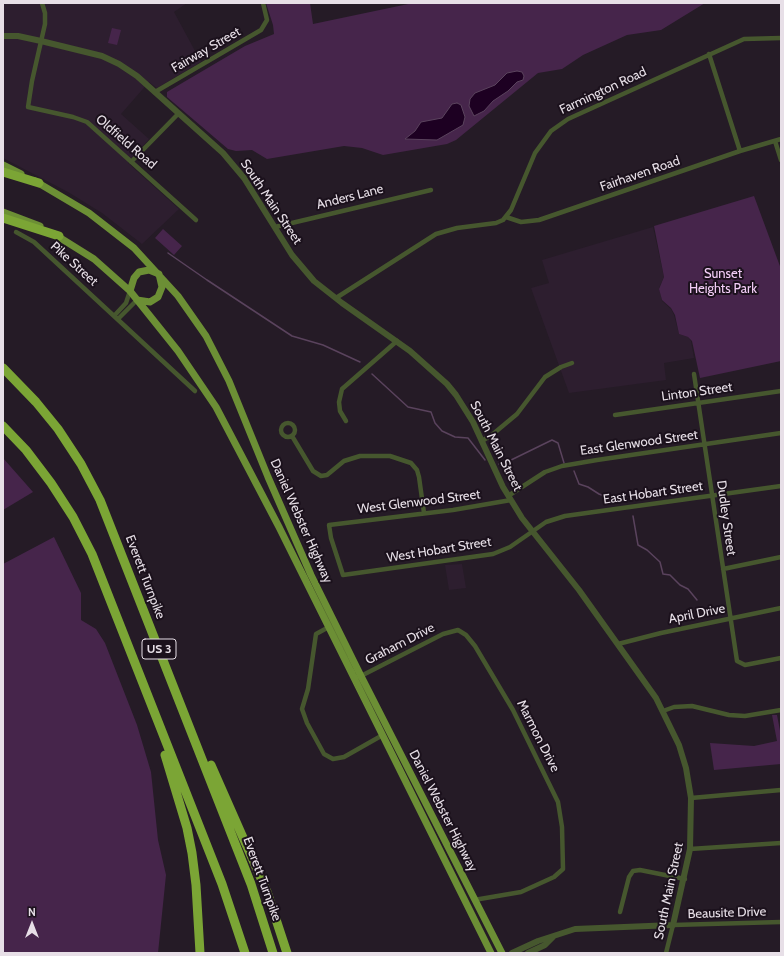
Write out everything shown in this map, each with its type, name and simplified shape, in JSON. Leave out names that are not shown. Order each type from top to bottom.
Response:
[{"type":"highway","points":[[3,172],[39,183]]},
{"type":"highway","points":[[3,218],[59,236]]},
{"type":"highway","name":"Everett Turnpike","points":[[3,368],[36,402],[53,423],[89,478],[113,531],[251,884],[273,953]]},
{"type":"highway","name":"US 3","points":[[3,426],[46,476],[81,532],[102,576],[223,887],[245,953]]},
{"type":"highway","points":[[167,669],[255,862],[275,915],[287,953]]},
{"type":"highway","points":[[161,729],[160,739],[187,828],[192,852],[196,885],[200,952]]},
{"type":"main road","name":"Daniel Webster Highway","points":[[3,165],[39,183],[75,204],[109,227],[137,251],[160,274],[193,316],[218,358],[300,551],[361,676],[502,953]]},
{"type":"main road","name":"Daniel Webster Highway","points":[[3,212],[30,222],[59,236],[94,259],[130,292],[188,365],[224,421],[491,953]]},
{"type":"main road","points":[[130,292],[134,278],[139,272],[149,270],[160,274],[162,287],[158,297],[150,302],[137,300]]},
{"type":"street","points":[[41,41],[46,20],[42,3]]},
{"type":"street","name":"Fairway Street","points":[[155,92],[258,33],[266,25],[267,17],[262,3]]},
{"type":"street","name":"South Main Street","points":[[3,36],[18,36],[108,58],[128,69],[229,160],[248,184],[292,255],[306,272],[336,298],[397,341],[447,384],[468,413],[509,498],[532,531],[579,590],[653,693],[663,711],[682,755],[691,798],[690,849],[666,953]]},
{"type":"street","name":"Farmington Road","points":[[506,217],[535,153],[551,131],[559,124],[744,39],[781,38]]},
{"type":"street","name":"Oldfield Road","points":[[41,41],[32,80],[28,107],[82,120],[93,127],[196,220]]},
{"type":"street","points":[[710,54],[740,151]]},
{"type":"street","points":[[131,162],[178,114]]},
{"type":"street","name":"Fairhaven Road","points":[[506,217],[521,222],[539,220],[740,151],[781,139]]},
{"type":"street","points":[[775,141],[781,160]]},
{"type":"street","name":"Anders Lane","points":[[275,227],[431,190]]},
{"type":"street","points":[[336,298],[436,234],[457,228],[496,223],[506,217]]},
{"type":"street","name":"Pike Street","points":[[16,232],[34,242],[194,391]]},
{"type":"street","points":[[116,317],[125,305],[130,292]]},
{"type":"street","points":[[116,317],[137,300]]},
{"type":"street","points":[[346,421],[340,411],[339,402],[342,389],[397,341]]},
{"type":"street","points":[[482,441],[517,414],[546,377],[560,367],[572,363]]},
{"type":"street","name":"Dudley Street","points":[[694,374],[736,661],[745,665],[781,658]]},
{"type":"street","name":"Linton Street","points":[[615,415],[781,391]]},
{"type":"street","name":"East Glenwood Street","points":[[509,498],[541,474],[553,469],[597,460],[781,433]]},
{"type":"street","points":[[292,436],[313,471],[321,476],[327,475],[344,460],[360,456],[390,456],[411,463],[417,470],[419,477],[424,513]]},
{"type":"street","name":"East Hobart Street","points":[[532,531],[546,522],[565,516],[781,486]]},
{"type":"street","name":"West Glenwood Street","points":[[343,575],[331,538],[329,525],[424,513],[509,498]]},
{"type":"street","name":"West Hobart Street","points":[[343,575],[484,557],[506,549],[532,531]]},
{"type":"street","points":[[723,569],[781,557]]},
{"type":"street","name":"April Drive","points":[[618,644],[653,634],[781,608]]},
{"type":"street","points":[[328,628],[316,634],[308,689],[302,709],[307,723],[324,754],[333,759],[344,757],[381,736]]},
{"type":"street","name":"Graham Drive","points":[[354,680],[443,634],[458,630]]},
{"type":"street","name":"Marmon Drive","points":[[458,630],[466,635],[495,679],[555,796],[560,813],[564,865],[564,870],[558,874],[521,892],[474,900]]},
{"type":"street","points":[[663,711],[674,707],[692,706],[729,715],[745,716],[781,710]]},
{"type":"street","points":[[691,798],[781,790]]},
{"type":"street","points":[[690,849],[781,843]]},
{"type":"street","points":[[620,912],[629,877],[633,870],[640,870],[684,879]]},
{"type":"street","name":"Beausite Drive","points":[[673,925],[781,922]]},
{"type":"street","points":[[512,953],[538,940],[585,928],[673,925]]},
{"type":"street","points":[[528,953],[545,944],[553,937]]},
{"type":"shaded area","points":[[3,3],[187,3],[174,12],[201,62],[157,88],[149,82],[121,114],[149,139],[128,163],[179,209],[142,244],[102,213],[68,192],[3,158]]},
{"type":"shaded area","points":[[517,71],[522,72],[524,76],[523,80],[517,82],[508,91],[493,101],[484,111],[474,116],[469,106],[470,99],[475,93],[495,85],[507,73]]},
{"type":"shaded area","points":[[457,103],[461,105],[465,117],[463,125],[437,140],[405,139],[415,131],[421,122],[442,118],[452,104]]},
{"type":"shaded area","points":[[653,227],[664,277],[659,288],[662,301],[671,309],[679,334],[688,337],[691,341],[694,358],[664,363],[666,380],[569,393],[531,288],[549,283],[542,260]]},
{"type":"shaded area","points":[[462,564],[466,588],[449,590],[445,565]]},
{"type":"green space","points":[[266,3],[310,3],[313,24],[413,3],[705,3],[661,30],[627,35],[583,55],[562,69],[538,73],[456,140],[447,144],[383,155],[362,148],[344,146],[267,159],[252,150],[236,151],[228,149],[167,97],[167,92],[245,46],[274,34],[273,25]]},
{"type":"green space","points":[[112,28],[121,30],[117,45],[108,43]]},
{"type":"green space","name":"Sunset Heights Park","points":[[754,196],[781,269],[781,361],[700,378],[692,341],[688,337],[679,334],[675,315],[671,308],[662,300],[659,289],[664,277],[654,226]]},
{"type":"green space","points":[[163,229],[182,246],[174,255],[155,238]]},
{"type":"green space","points":[[3,458],[33,492],[3,510]]},
{"type":"green space","points":[[54,537],[81,593],[81,620],[96,629],[105,643],[137,725],[151,772],[158,840],[166,875],[158,953],[3,953],[3,564]]},
{"type":"green space","points":[[772,715],[777,715],[781,736],[781,764],[714,770],[710,743],[754,746],[777,741]]},
{"type":"waterway","points":[[168,253],[292,336],[323,345],[360,362]]},
{"type":"waterway","points":[[372,374],[408,407],[431,412],[435,423],[442,431],[455,437],[468,438],[485,460]]},
{"type":"waterway","points":[[499,464],[507,462],[552,440],[558,443],[564,463]]},
{"type":"waterway","points":[[574,471],[579,484],[617,501]]},
{"type":"waterway","points":[[633,516],[638,545],[647,550],[660,562],[663,574],[670,575],[680,585],[688,589],[697,600]]}]
